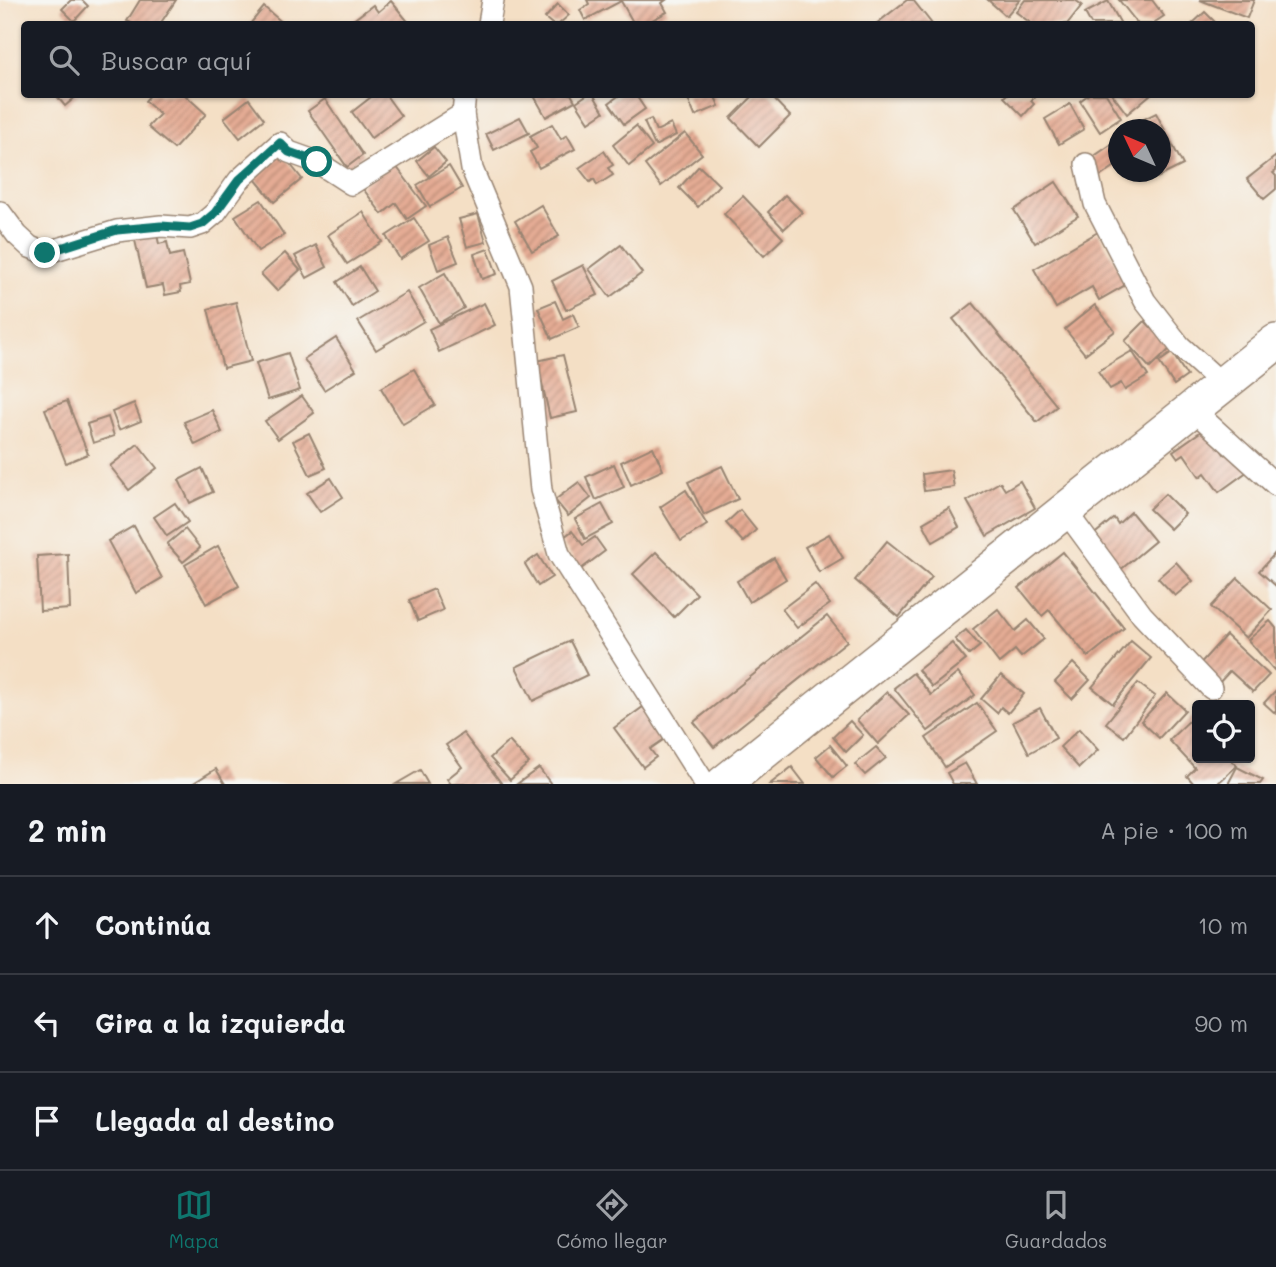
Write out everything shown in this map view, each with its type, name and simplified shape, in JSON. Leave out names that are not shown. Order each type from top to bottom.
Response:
[{"type":"main road","points":[[723,784],[1276,342]]},
{"type":"street","points":[[490,21],[493,0]]},
{"type":"street","points":[[0,212],[16,235],[30,247],[45,253],[117,230],[161,226],[190,228],[202,224],[215,213],[239,180],[280,143],[289,152],[317,162],[351,184],[464,104],[472,169],[521,286],[541,490],[559,554],[705,784]]},
{"type":"street","points":[[1086,164],[1095,204],[1145,302],[1180,346],[1222,384]]},
{"type":"street","points":[[1191,408],[1276,485]]},
{"type":"street","points":[[1065,509],[1142,615],[1211,688]]},
{"type":"building","points":[[71,0],[82,0],[88,6],[74,21],[62,9]]},
{"type":"building","points":[[140,0],[176,0],[162,21],[127,21]]},
{"type":"building","points":[[587,0],[666,0],[662,3],[667,12],[650,21],[632,21],[621,1],[585,20],[580,10],[589,4]]},
{"type":"building","points":[[907,0],[913,0],[930,21],[880,21]]},
{"type":"building","points":[[988,0],[1020,0],[1006,16]]},
{"type":"building","points":[[1025,0],[1075,0],[1082,5],[1069,21],[1028,21],[1016,12]]},
{"type":"building","points":[[1119,0],[1152,0],[1164,16],[1156,21],[1136,21]]},
{"type":"building","points":[[1200,0],[1254,0],[1247,18]]},
{"type":"building","points":[[391,1],[408,21],[352,21],[373,5],[378,12]]},
{"type":"building","points":[[1108,1],[1119,21],[1089,21],[1085,13]]},
{"type":"building","points":[[558,4],[569,15],[562,21],[548,21],[545,18]]},
{"type":"building","points":[[264,7],[280,21],[252,21]]},
{"type":"building","points":[[1205,12],[1214,21],[1195,21]]},
{"type":"building","points":[[58,98],[74,98],[65,106]]},
{"type":"building","points":[[148,98],[188,98],[206,114],[174,149],[148,127],[160,114],[145,101]]},
{"type":"building","points":[[370,98],[388,98],[401,116],[371,138],[352,112]]},
{"type":"building","points":[[535,98],[573,98],[575,101],[546,117]]},
{"type":"building","points":[[582,98],[595,98],[604,112],[589,122],[576,102]]},
{"type":"building","points":[[616,98],[638,98],[645,109],[624,124],[609,103]]},
{"type":"building","points":[[688,98],[716,98],[719,106],[695,116]]},
{"type":"building","points":[[751,98],[773,98],[790,116],[759,147],[731,118]]},
{"type":"building","points":[[1005,98],[1034,98],[1031,101],[1034,104],[1023,116]]},
{"type":"building","points":[[1084,98],[1108,98],[1121,118],[1108,119],[1108,127],[1100,132],[1080,101]]},
{"type":"building","points":[[1115,98],[1146,98],[1127,114]]},
{"type":"building","points":[[249,99],[264,119],[240,138],[224,118]]},
{"type":"building","points":[[325,99],[363,155],[347,167],[308,111]]},
{"type":"building","points":[[1070,104],[1084,129],[1059,144],[1045,119]]},
{"type":"building","points":[[1156,113],[1159,119],[1144,119]]},
{"type":"building","points":[[520,117],[529,133],[494,150],[486,134]]},
{"type":"building","points":[[651,119],[656,131],[671,124],[676,135],[655,146],[644,122]]},
{"type":"building","points":[[552,124],[561,139],[567,135],[575,149],[539,168],[530,152],[537,148],[530,136]]},
{"type":"building","points":[[636,126],[652,147],[629,166],[613,145]]},
{"type":"building","points":[[685,133],[702,154],[661,186],[645,165]]},
{"type":"building","points":[[1171,142],[1183,165],[1171,171]]},
{"type":"building","points":[[434,147],[446,162],[429,176],[417,161]]},
{"type":"building","points":[[1108,147],[1108,171],[1098,178],[1087,161]]},
{"type":"building","points":[[279,150],[302,179],[274,202],[251,174]]},
{"type":"building","points":[[604,151],[613,165],[608,168],[613,175],[597,185],[594,179],[590,182],[579,168]]},
{"type":"building","points":[[1276,156],[1276,171],[1273,173],[1276,176],[1276,189],[1264,199],[1247,179]]},
{"type":"building","points":[[393,162],[426,206],[407,219],[396,203],[382,214],[361,186]]},
{"type":"building","points":[[449,166],[462,188],[430,207],[417,185]]},
{"type":"building","points":[[699,166],[719,185],[698,207],[679,188]]},
{"type":"building","points":[[1056,182],[1078,216],[1035,243],[1014,210]]},
{"type":"building","points":[[785,195],[802,212],[784,229],[768,212]]},
{"type":"building","points":[[743,196],[783,238],[764,256],[724,214]]},
{"type":"building","points":[[261,200],[284,235],[258,251],[235,216]]},
{"type":"building","points":[[541,205],[559,236],[532,251],[515,221]]},
{"type":"building","points":[[363,212],[382,242],[347,264],[328,235]]},
{"type":"building","points":[[478,214],[486,242],[467,247],[459,219]]},
{"type":"building","points":[[414,218],[429,241],[400,259],[386,236]]},
{"type":"building","points":[[156,230],[159,244],[167,242],[170,256],[183,253],[190,284],[180,286],[181,292],[165,295],[163,285],[146,288],[134,236]]},
{"type":"building","points":[[1098,232],[1127,284],[1099,300],[1092,287],[1056,308],[1034,269]]},
{"type":"building","points":[[448,237],[458,262],[438,270],[429,245]]},
{"type":"building","points":[[316,245],[327,267],[307,278],[295,256]]},
{"type":"building","points":[[621,245],[642,273],[610,297],[589,269]]},
{"type":"building","points":[[488,249],[497,274],[482,279],[474,254]]},
{"type":"building","points":[[285,253],[300,270],[277,291],[261,274]]},
{"type":"building","points":[[583,265],[598,295],[566,310],[552,281]]},
{"type":"building","points":[[360,267],[375,291],[352,306],[337,282]]},
{"type":"building","points":[[445,273],[464,308],[439,323],[419,288]]},
{"type":"building","points":[[407,292],[424,321],[376,350],[358,321]]},
{"type":"building","points":[[555,301],[563,319],[573,314],[579,327],[552,339],[538,308]]},
{"type":"building","points":[[236,302],[251,361],[223,368],[208,309]]},
{"type":"building","points":[[484,303],[495,325],[439,352],[429,329]]},
{"type":"building","points":[[973,303],[1057,406],[1037,422],[953,319]]},
{"type":"building","points":[[1095,305],[1115,331],[1085,354],[1065,329]]},
{"type":"building","points":[[1145,321],[1171,348],[1150,368],[1125,341]]},
{"type":"building","points":[[336,338],[356,370],[324,390],[304,359]]},
{"type":"building","points":[[1132,351],[1148,376],[1125,390],[1121,383],[1110,389],[1098,371]]},
{"type":"building","points":[[288,353],[300,390],[268,400],[256,363]]},
{"type":"building","points":[[1172,353],[1187,376],[1174,385],[1159,362]]},
{"type":"building","points":[[563,355],[577,412],[550,418],[537,361]]},
{"type":"building","points":[[414,369],[435,405],[403,424],[381,388]]},
{"type":"building","points":[[302,396],[314,413],[278,439],[265,421]]},
{"type":"building","points":[[67,401],[88,454],[66,463],[45,409]]},
{"type":"building","points":[[134,403],[141,421],[119,430],[112,412]]},
{"type":"building","points":[[212,410],[222,432],[195,445],[184,422]]},
{"type":"building","points":[[108,417],[114,436],[93,443],[87,424]]},
{"type":"building","points":[[1206,428],[1224,454],[1232,449],[1248,471],[1219,492],[1205,473],[1200,477],[1184,454],[1178,458],[1173,451]]},
{"type":"building","points":[[309,433],[326,468],[310,475],[293,441]]},
{"type":"building","points":[[138,444],[157,468],[129,490],[110,466]]},
{"type":"building","points":[[653,447],[663,470],[631,485],[621,462]]},
{"type":"building","points":[[614,464],[624,487],[596,500],[586,477]]},
{"type":"building","points":[[722,466],[738,499],[704,515],[688,482]]},
{"type":"building","points":[[202,468],[213,492],[190,503],[179,480]]},
{"type":"building","points":[[951,470],[954,487],[924,491],[922,474]]},
{"type":"building","points":[[331,478],[343,497],[320,512],[307,493]]},
{"type":"building","points":[[1020,481],[1035,508],[987,536],[967,501],[1000,482],[1005,490]]},
{"type":"building","points":[[579,482],[591,498],[568,516],[555,500]]},
{"type":"building","points":[[686,490],[707,525],[681,541],[660,507]]},
{"type":"building","points":[[1165,494],[1185,514],[1170,529],[1149,509]]},
{"type":"building","points":[[175,503],[188,522],[167,536],[154,517]]},
{"type":"building","points":[[602,504],[613,524],[585,539],[575,519]]},
{"type":"building","points":[[949,508],[959,527],[933,542],[923,523]]},
{"type":"building","points":[[740,510],[756,530],[743,542],[726,523]]},
{"type":"building","points":[[1131,512],[1155,541],[1119,571],[1091,537],[1114,518],[1118,524]]},
{"type":"building","points":[[134,526],[162,578],[136,593],[108,541]]},
{"type":"building","points":[[185,529],[200,548],[183,562],[167,544]]},
{"type":"building","points":[[572,531],[583,545],[595,537],[605,551],[581,569],[560,540]]},
{"type":"building","points":[[829,534],[843,558],[819,572],[805,547]]},
{"type":"building","points":[[887,541],[932,577],[899,617],[855,580]]},
{"type":"building","points":[[218,546],[239,586],[206,604],[185,565]]},
{"type":"building","points":[[656,552],[697,594],[674,617],[633,574]]},
{"type":"building","points":[[1063,552],[1124,628],[1088,657],[1049,610],[1042,616],[1019,588]]},
{"type":"building","points":[[1276,552],[1276,586],[1259,571]]},
{"type":"building","points":[[68,554],[70,609],[40,611],[37,556]]},
{"type":"building","points":[[538,555],[552,577],[538,586],[525,564]]},
{"type":"building","points":[[774,558],[786,579],[749,602],[737,581]]},
{"type":"building","points":[[1176,562],[1193,581],[1175,596],[1158,578]]},
{"type":"building","points":[[1238,578],[1272,610],[1246,638],[1211,607]]},
{"type":"building","points":[[815,584],[830,604],[797,628],[782,609]]},
{"type":"building","points":[[434,589],[443,610],[418,621],[409,600]]},
{"type":"building","points":[[998,609],[1015,631],[1028,620],[1044,639],[1021,657],[1015,650],[999,663],[973,629]]},
{"type":"building","points":[[827,616],[847,641],[714,747],[694,722]]},
{"type":"building","points":[[1270,621],[1276,628],[1274,670],[1248,640]]},
{"type":"building","points":[[966,630],[980,646],[969,655],[955,639]]},
{"type":"building","points":[[1226,635],[1269,675],[1253,692],[1230,671],[1217,685],[1197,667]]},
{"type":"building","points":[[570,641],[587,675],[533,701],[516,667]]},
{"type":"building","points":[[1131,641],[1151,658],[1113,704],[1092,687]]},
{"type":"building","points":[[952,643],[966,660],[932,687],[918,670]]},
{"type":"building","points":[[1073,663],[1090,680],[1072,699],[1055,682]]},
{"type":"building","points":[[913,673],[931,695],[958,673],[975,695],[928,731],[894,688]]},
{"type":"building","points":[[1001,675],[1024,694],[1008,713],[1001,707],[997,713],[981,699]]},
{"type":"building","points":[[1138,683],[1155,696],[1124,737],[1106,723]]},
{"type":"building","points":[[1276,690],[1276,714],[1264,703]]},
{"type":"building","points":[[887,692],[909,715],[878,744],[857,720]]},
{"type":"building","points":[[1167,693],[1185,710],[1159,738],[1141,721]]},
{"type":"building","points":[[977,703],[997,731],[945,767],[926,738]]},
{"type":"building","points":[[643,707],[666,738],[650,749],[656,757],[643,767],[614,728]]},
{"type":"building","points":[[1040,708],[1056,738],[1029,753],[1013,722]]},
{"type":"building","points":[[1192,718],[1192,763],[1234,763],[1237,766],[1217,784],[1194,784],[1187,776],[1195,768],[1169,740]]},
{"type":"building","points":[[850,721],[863,735],[846,752],[833,737]]},
{"type":"building","points":[[1079,729],[1098,750],[1079,768],[1060,747]]},
{"type":"building","points":[[463,733],[502,784],[451,784],[447,779],[462,767],[446,745]]},
{"type":"building","points":[[509,741],[529,763],[510,780],[490,758]]},
{"type":"building","points":[[830,745],[847,766],[833,777],[816,757]]},
{"type":"building","points":[[876,747],[886,758],[865,775],[855,764]]},
{"type":"building","points":[[965,763],[977,784],[953,784],[947,773]]},
{"type":"building","points":[[792,767],[805,784],[770,784]]},
{"type":"building","points":[[1237,767],[1263,780],[1260,784],[1228,784]]},
{"type":"building","points":[[539,768],[551,784],[517,784]]},
{"type":"building","points":[[216,769],[225,784],[192,784]]},
{"type":"building","points":[[420,770],[428,784],[396,784]]},
{"type":"route","points":[[45,253],[117,230],[161,226],[190,228],[202,224],[215,213],[239,180],[280,143],[289,152],[317,162]]}]
